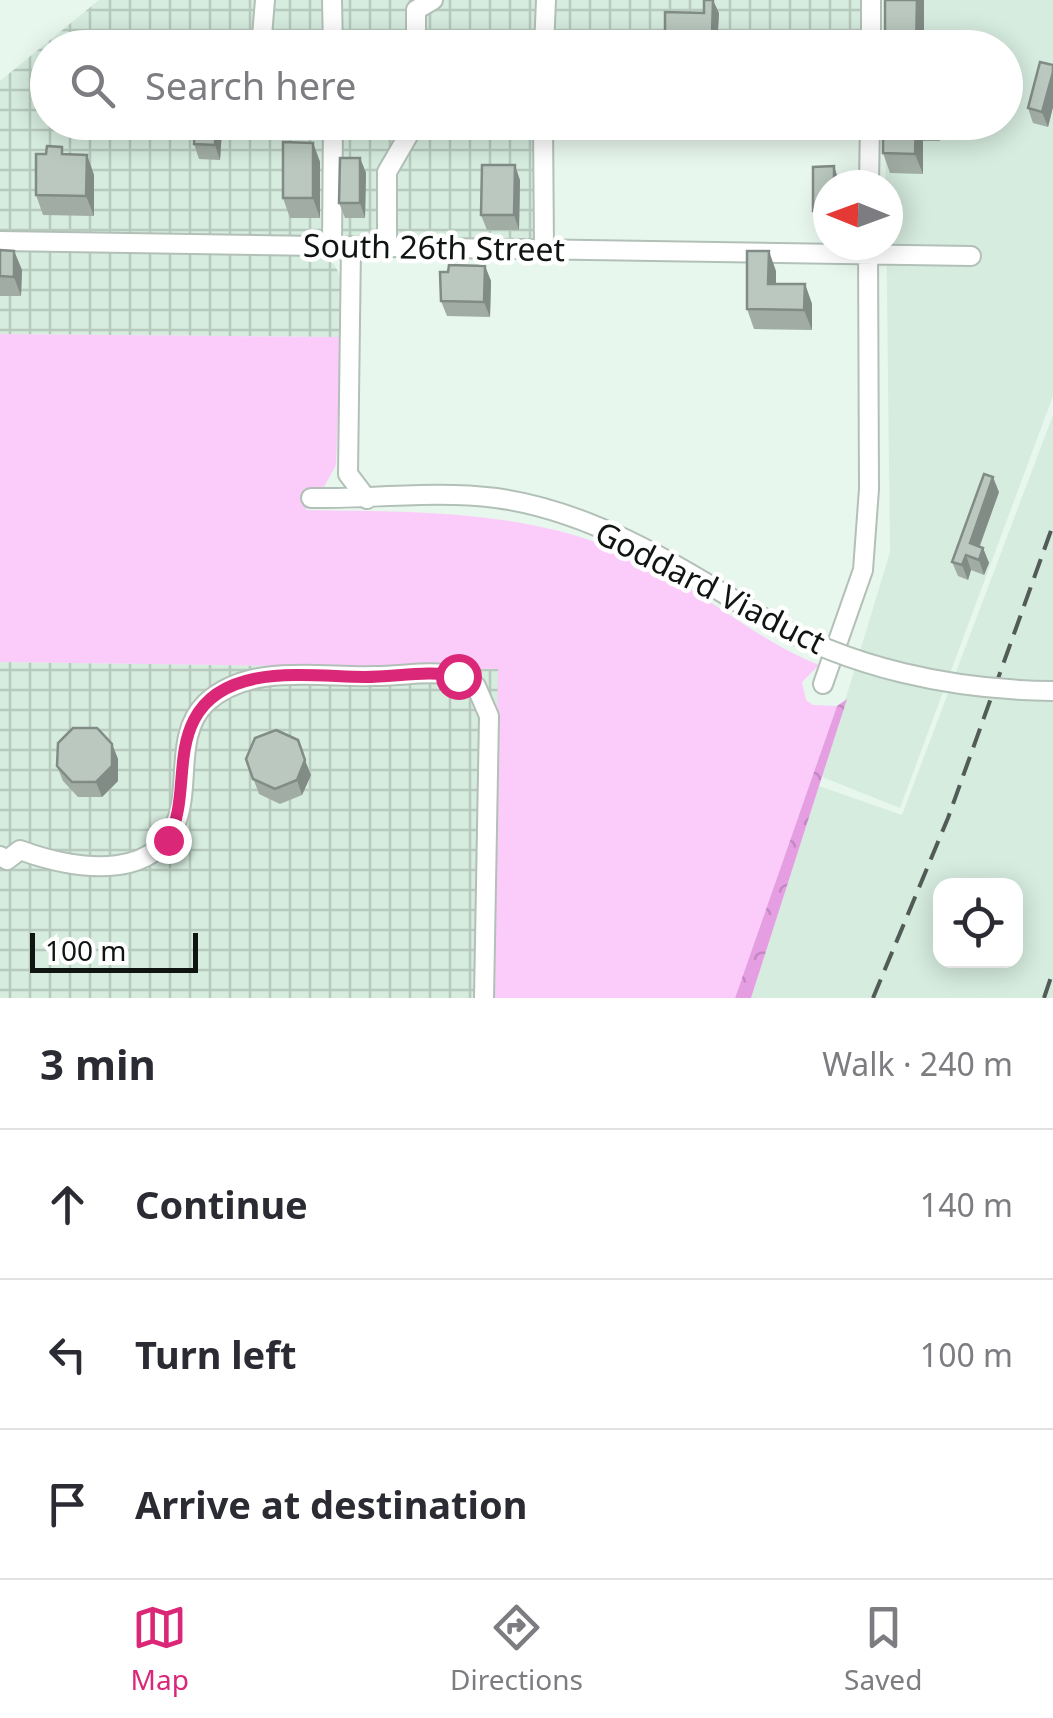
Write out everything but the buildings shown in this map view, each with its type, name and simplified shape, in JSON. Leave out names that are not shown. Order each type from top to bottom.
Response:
[{"type":"street","points":[[262,30],[264,0]]},
{"type":"street","points":[[332,0],[333,30]]},
{"type":"street","points":[[545,30],[546,0]]},
{"type":"street","points":[[871,0],[871,30]]},
{"type":"street","points":[[416,3],[416,30]]},
{"type":"street","points":[[334,140],[342,246],[348,474],[366,499]]},
{"type":"street","points":[[387,247],[387,172],[406,140]]},
{"type":"street","points":[[543,140],[544,250]]},
{"type":"street","points":[[868,170],[869,140]]},
{"type":"street","name":"South 26th Street","points":[[0,241],[544,250],[813,249]]},
{"type":"street","name":"South 26th Street","points":[[903,251],[972,256]]},
{"type":"street","points":[[823,684],[863,570],[869,488],[868,260]]},
{"type":"street","name":"Goddard Viaduct","points":[[311,498],[492,498],[551,508],[670,561],[806,643],[902,673],[972,686],[1053,692]]},
{"type":"street","points":[[0,856],[6,860],[20,850],[58,864],[90,867],[137,862],[152,854],[177,822],[187,740],[194,719],[206,704],[240,683],[282,676],[458,676],[476,686],[489,716],[484,998]]},
{"type":"shaded area","points":[[99,0],[863,0],[862,30],[62,30]]},
{"type":"shaded area","points":[[887,0],[1053,0],[1053,396],[900,808],[822,777],[890,552],[887,260],[903,260],[903,170],[886,170],[885,140],[1023,140],[1023,30],[886,30]]},
{"type":"shaded area","points":[[30,56],[30,140],[538,140],[536,240],[533,243],[0,233],[0,81]]},
{"type":"shaded area","points":[[0,250],[318,256],[334,264],[342,279],[341,337],[0,334]]},
{"type":"shaded area","points":[[0,334],[341,337],[336,465],[324,487],[306,490],[306,510],[473,516],[555,530],[595,542],[659,570],[772,642],[819,665],[802,682],[806,700],[813,705],[837,706],[735,998],[492,998],[498,669],[0,662]]},
{"type":"shaded area","points":[[1053,415],[1053,998],[751,998],[819,786],[902,815]]},
{"type":"shaded area","points":[[0,662],[499,669],[492,998],[0,998]]},
{"type":"green space","points":[[847,699],[751,998],[735,998],[837,706]]},
{"type":"railway","points":[[873,998],[948,818],[1053,525]]},
{"type":"railway","points":[[1044,998],[1053,971]]},
{"type":"route","points":[[168,840],[182,803],[187,740],[194,719],[222,692],[240,683],[282,676],[458,676]]}]
